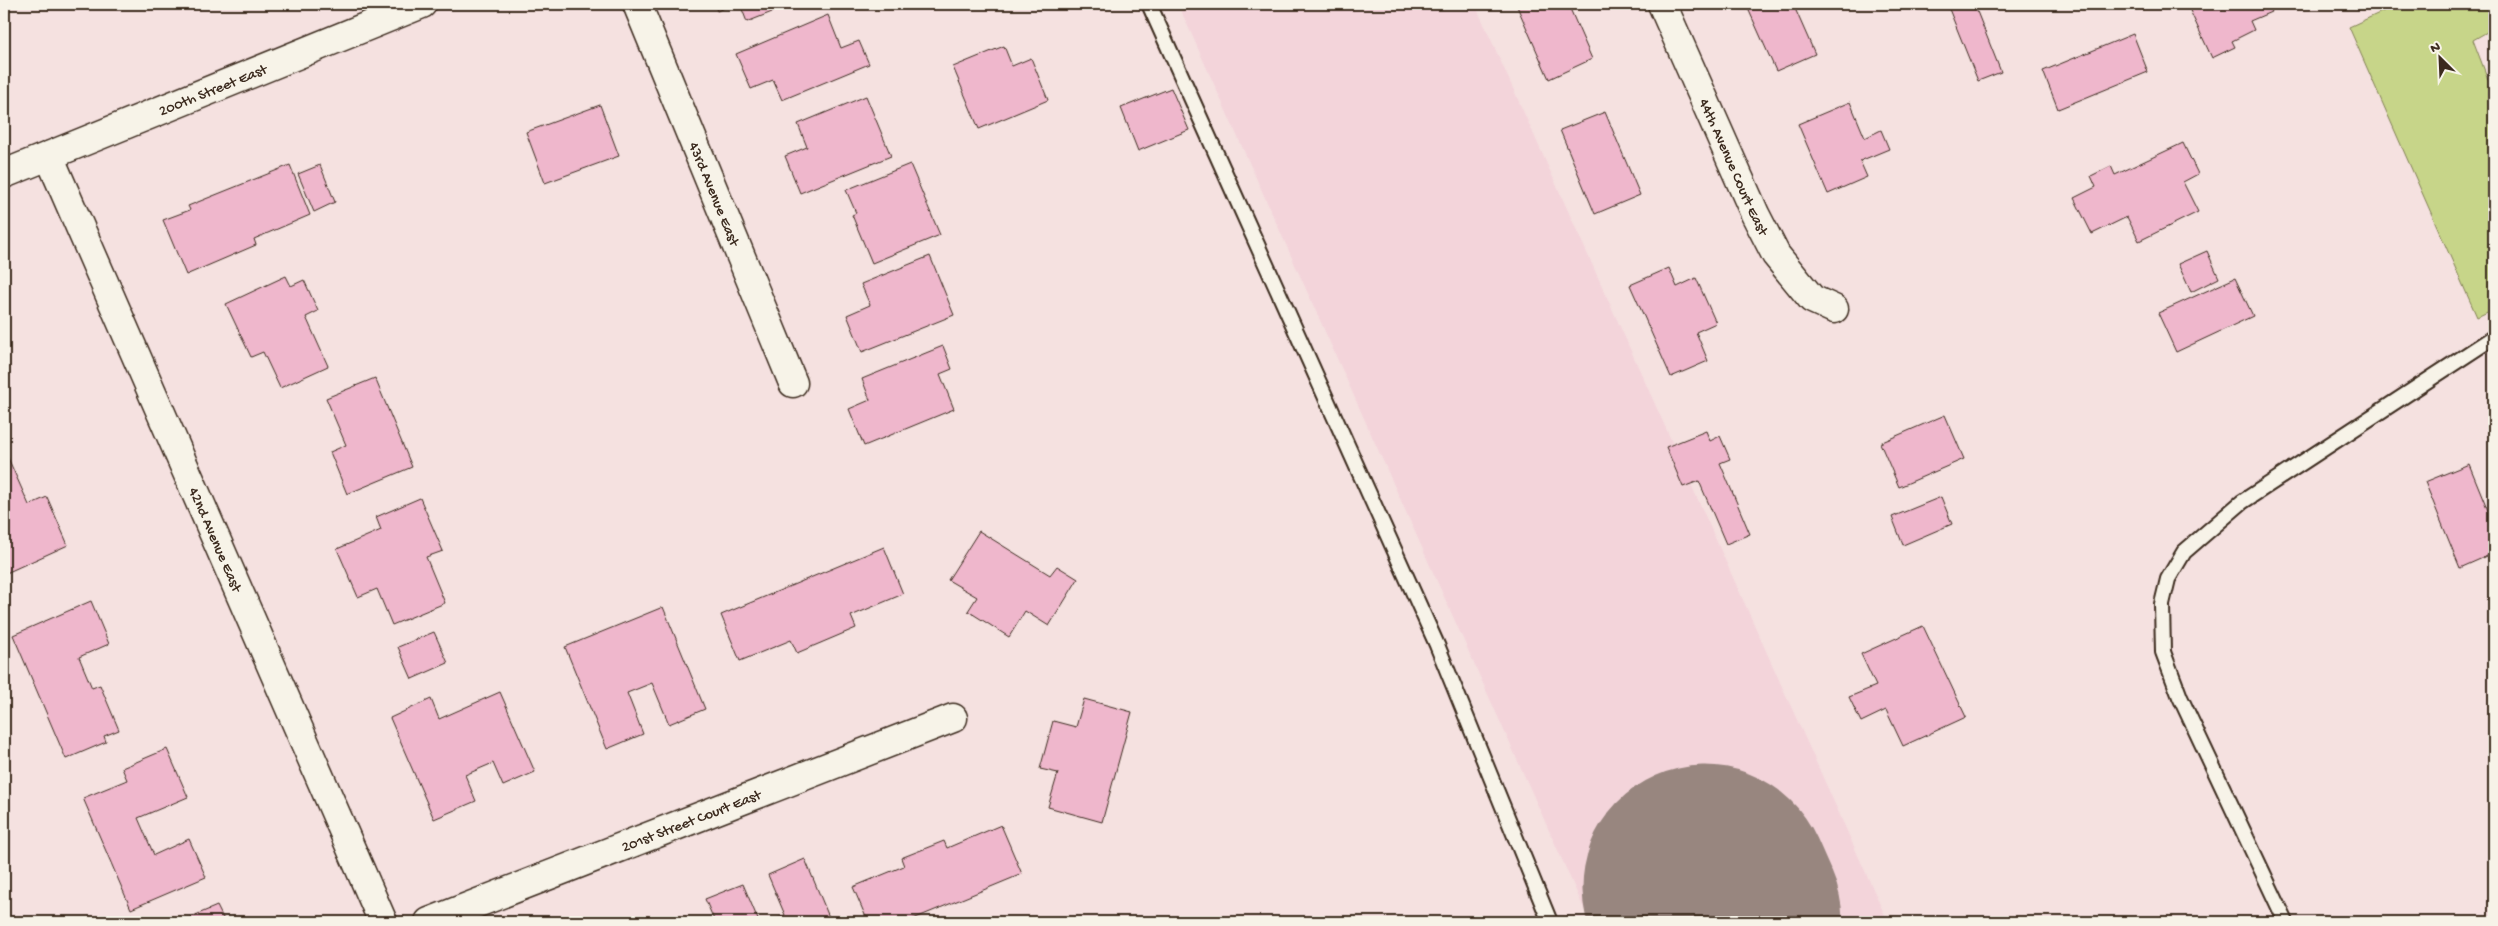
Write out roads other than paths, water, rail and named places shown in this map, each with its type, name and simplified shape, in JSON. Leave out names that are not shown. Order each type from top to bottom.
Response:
[{"type":"street","name":"200th Street East","points":[[4,174],[422,4]]},
{"type":"street","name":"43rd Avenue East","points":[[637,4],[793,383]]},
{"type":"street","name":"44th Avenue Court East","points":[[1662,4],[1755,214],[1776,255],[1812,299],[1834,309]]},
{"type":"street","name":"42nd Avenue East","points":[[49,156],[383,922]]},
{"type":"street","name":"201st Street Court East","points":[[429,922],[954,718]]},
{"type":"lane","points":[[1149,4],[1437,645],[1550,922]]},
{"type":"lane","points":[[2286,922],[2180,697],[2163,652],[2162,604],[2168,579],[2184,552],[2242,502],[2494,337]]}]
